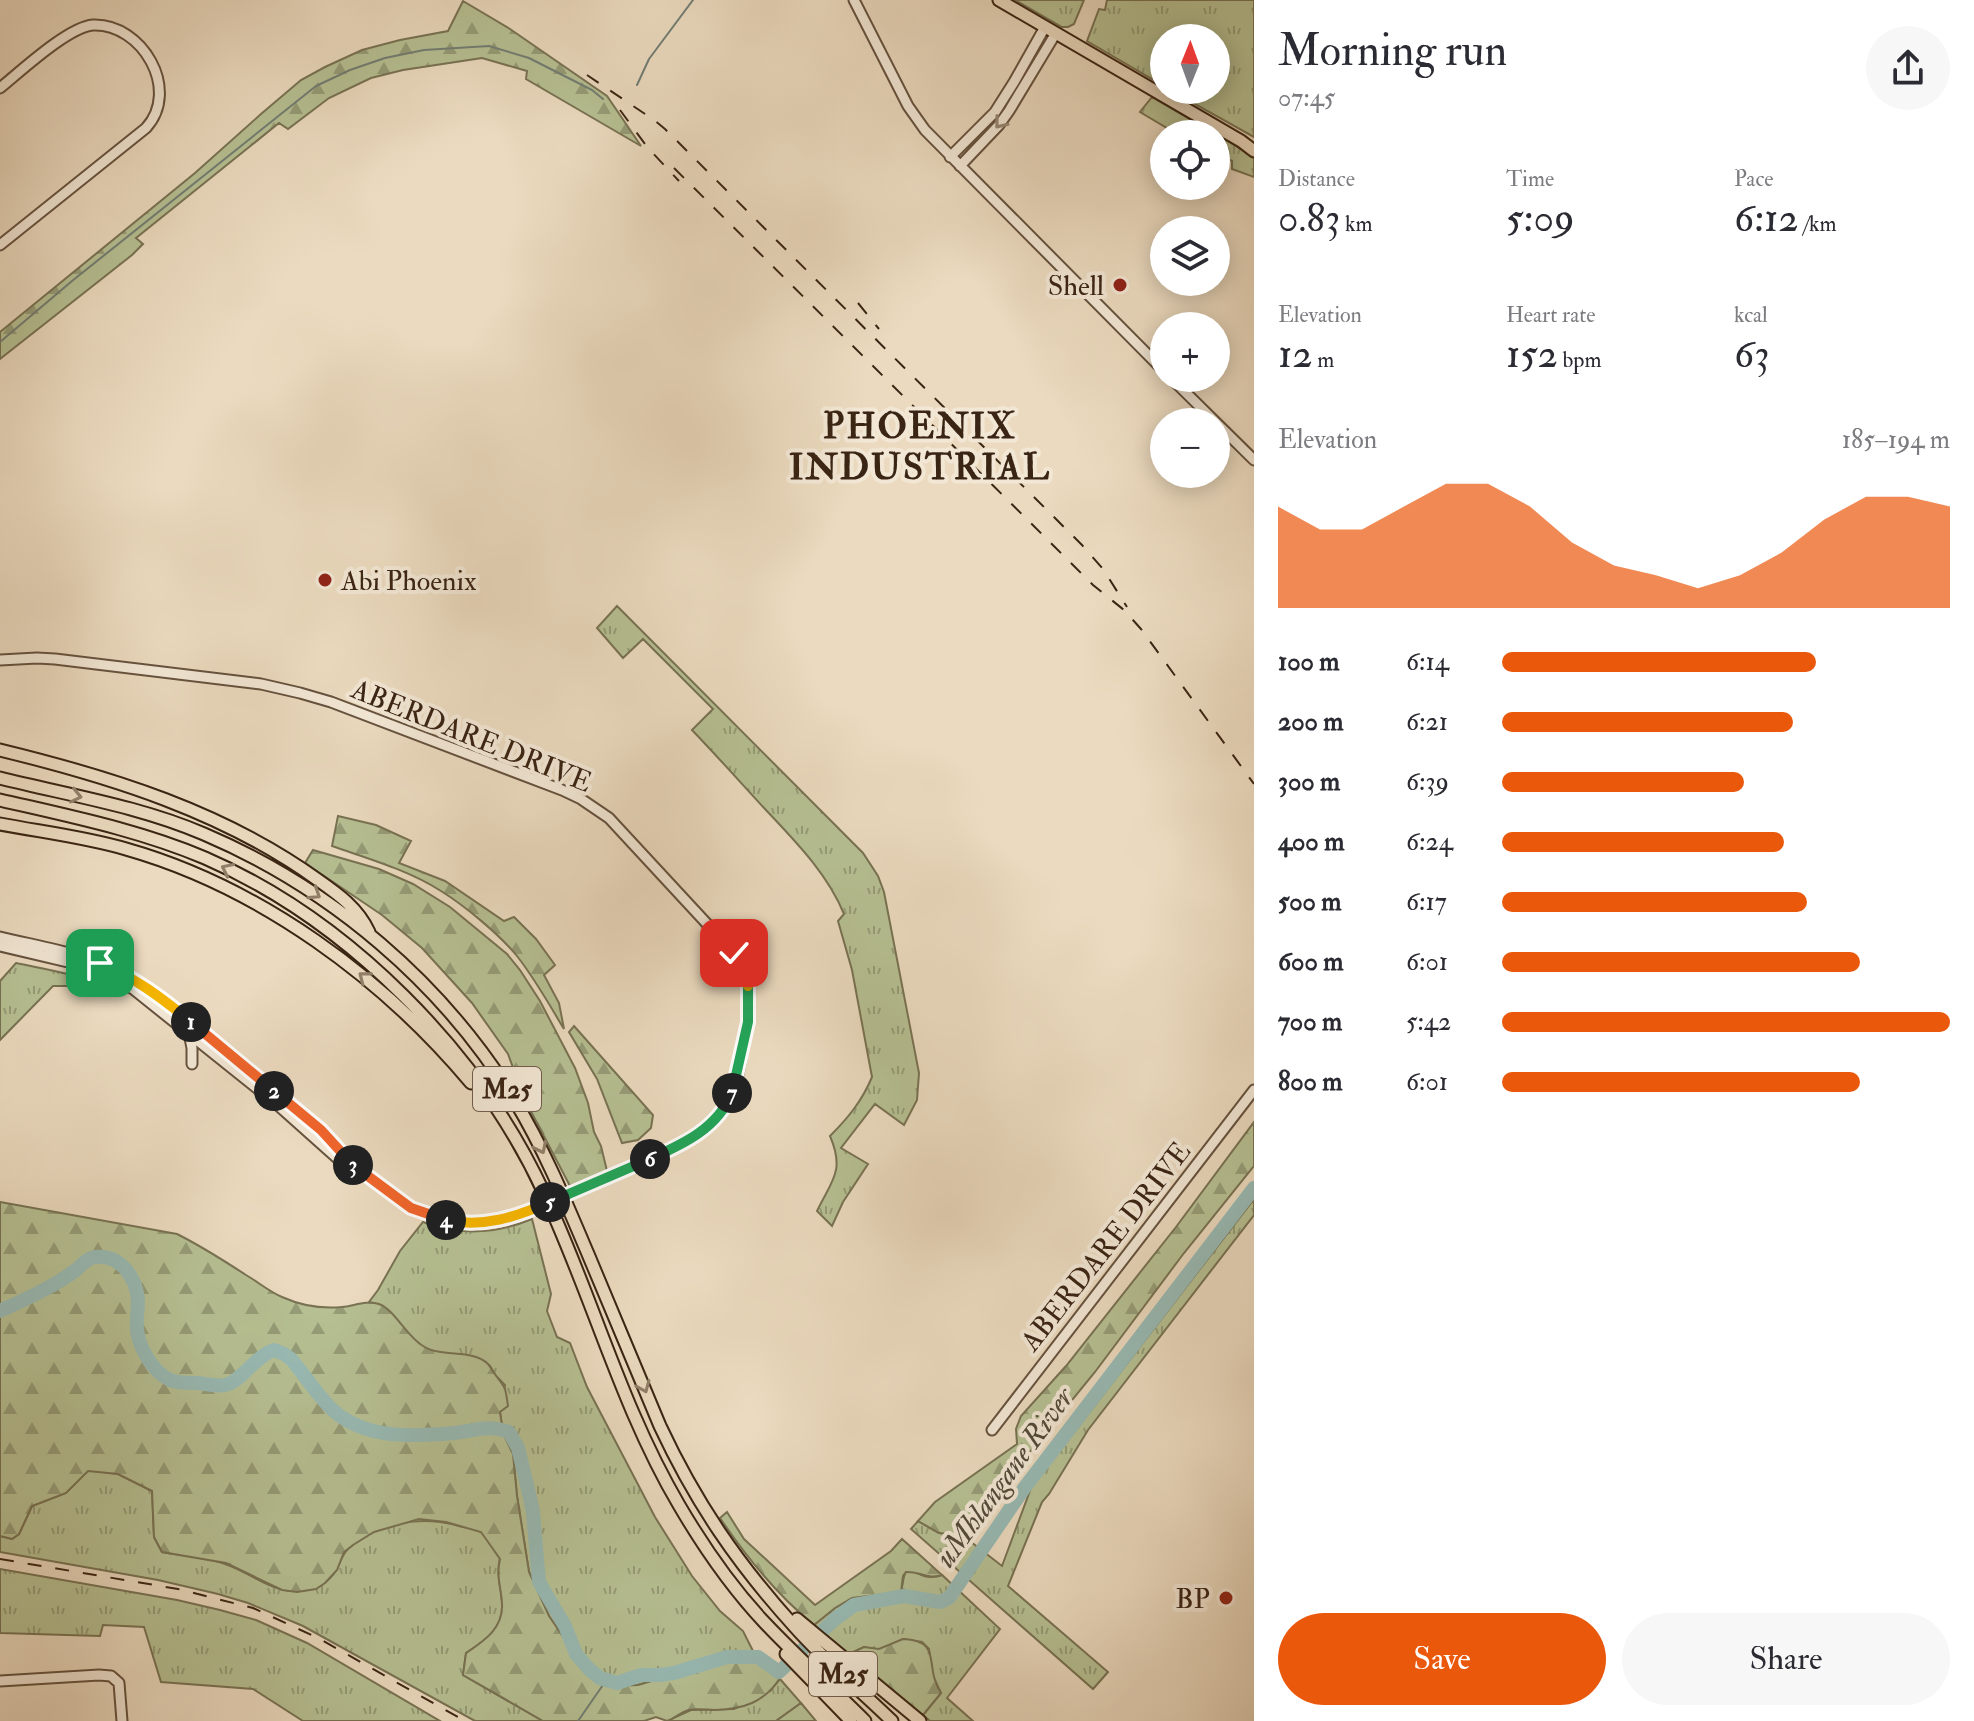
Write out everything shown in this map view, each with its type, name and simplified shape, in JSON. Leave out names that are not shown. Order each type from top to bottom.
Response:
[{"type":"main road","points":[[999,0],[1254,148]]},
{"type":"main road","points":[[0,750],[141,791],[231,827],[266,846],[340,896],[363,919],[371,937]]},
{"type":"main road","name":"M25","points":[[0,778],[132,809],[202,833],[232,847],[289,877],[338,910],[399,961],[453,1016],[512,1095],[550,1166],[679,1466],[712,1522],[729,1548],[777,1605],[892,1721]]},
{"type":"main road","name":"M25","points":[[0,800],[146,836],[228,869],[310,918],[365,961],[430,1023],[483,1089],[531,1166],[556,1219],[630,1406],[659,1469],[701,1540],[760,1622],[865,1721]]},
{"type":"main road","points":[[0,824],[129,850],[210,881],[244,898],[338,956],[375,986],[446,1053],[478,1092],[525,1167],[550,1219],[624,1407],[669,1502],[722,1582],[760,1622]]},
{"type":"main road","points":[[798,1625],[920,1721]]},
{"type":"main road","points":[[796,1659],[851,1721]]},
{"type":"street","points":[[854,0],[908,106],[925,130],[1150,357]]},
{"type":"street","points":[[0,88],[62,39],[77,29],[92,25],[122,32],[136,42],[154,67],[160,88],[157,112],[146,128],[0,245]]},
{"type":"street","points":[[950,157],[995,112],[1050,30]]},
{"type":"street","points":[[960,166],[1004,118],[1050,30]]},
{"type":"street","points":[[1185,392],[1254,460]]},
{"type":"street","name":"ABERDARE DRIVE","points":[[0,660],[55,659],[261,684],[300,693],[562,790],[609,818],[734,953],[747,980],[749,1008],[735,1086],[727,1104],[707,1128],[682,1144],[529,1211],[476,1224],[447,1220],[411,1208],[341,1156]]},
{"type":"street","points":[[4,942],[85,966],[133,989],[341,1156]]},
{"type":"street","points":[[4,942],[100,963],[145,986],[321,1130],[341,1156]]},
{"type":"street","points":[[189,1033],[192,1064]]},
{"type":"street","name":"ABERDARE DRIVE","points":[[992,1430],[1254,1090]]},
{"type":"street","points":[[0,1681],[111,1676],[119,1683],[122,1721]]},
{"type":"green space","points":[[1015,0],[1084,0],[1074,24],[1062,27]]},
{"type":"green space","points":[[1107,0],[1254,0],[1254,137],[1230,124],[1230,120],[1224,120],[1195,104],[1230,104],[1230,24],[1150,24],[1150,78],[1087,41],[1099,9],[1105,10]]},
{"type":"green space","points":[[463,1],[510,29],[607,96],[641,146],[526,79],[527,71],[482,58],[371,78],[329,98],[288,129],[279,123],[136,238],[143,244],[132,255],[0,359],[0,332],[195,173],[301,80],[362,50],[448,31]]},
{"type":"green space","points":[[1150,100],[1150,104],[1164,104],[1191,120],[1153,120],[1140,112]]},
{"type":"green space","points":[[1230,142],[1254,157],[1254,177],[1232,169]]},
{"type":"green space","points":[[617,606],[863,853],[884,892],[919,1073],[917,1100],[904,1125],[875,1104],[841,1148],[868,1164],[843,1202],[832,1226],[817,1211],[835,1175],[836,1158],[830,1136],[854,1109],[872,1077],[852,970],[838,921],[844,914],[829,885],[809,858],[692,730],[713,709],[643,639],[623,658],[597,628]]},
{"type":"green space","points":[[338,816],[376,825],[411,841],[399,863],[445,881],[504,921],[514,917],[536,939],[555,965],[544,975],[559,1003],[564,1029],[517,956],[471,912],[415,877],[332,846]]},
{"type":"green space","points":[[313,850],[379,869],[413,884],[450,907],[507,954],[540,1001],[575,1068],[607,1171],[570,1186],[525,1100],[508,1054],[472,1003],[422,948],[382,915],[305,863]]},
{"type":"green space","points":[[16,963],[78,977],[112,993],[78,986],[53,986],[0,1040],[0,981]]},
{"type":"green space","points":[[574,1026],[653,1115],[651,1128],[638,1140],[622,1143],[597,1079],[569,1032]]},
{"type":"green space","points":[[1254,1122],[1254,1166],[1095,1372],[962,1535],[939,1533],[918,1521],[935,1502],[1017,1444],[1016,1429],[1021,1416],[1066,1366]]},
{"type":"green space","points":[[1254,1199],[1254,1215],[1088,1430],[1042,1502],[1008,1586],[1108,1672],[1093,1689],[911,1529],[918,1521],[939,1533],[962,1535],[1002,1566],[1031,1488]]},
{"type":"green space","points":[[0,1202],[177,1234],[289,1300],[327,1308],[379,1304],[430,1350],[481,1359],[505,1391],[508,1406],[500,1412],[503,1433],[513,1454],[529,1572],[549,1616],[582,1669],[598,1682],[612,1686],[638,1685],[727,1659],[758,1661],[780,1678],[774,1687],[752,1703],[725,1709],[689,1710],[667,1721],[656,1717],[644,1721],[543,1721],[463,1675],[466,1653],[486,1638],[500,1620],[500,1559],[481,1532],[446,1522],[419,1519],[374,1532],[344,1552],[337,1570],[325,1583],[316,1589],[297,1592],[282,1590],[226,1563],[162,1552],[154,1537],[152,1491],[118,1474],[88,1471],[66,1493],[32,1506],[19,1534],[12,1539],[0,1536]]},
{"type":"green space","points":[[532,1219],[551,1294],[547,1311],[557,1337],[570,1343],[587,1387],[655,1517],[692,1576],[720,1611],[743,1631],[758,1661],[727,1659],[638,1685],[612,1686],[598,1682],[582,1669],[549,1616],[529,1572],[513,1454],[503,1433],[500,1412],[505,1385],[482,1361],[422,1346],[392,1314],[369,1302],[400,1251],[423,1222],[451,1230],[478,1231],[505,1228]]},
{"type":"green space","points":[[88,1470],[118,1474],[152,1491],[154,1537],[162,1552],[220,1562],[287,1590],[309,1590],[325,1583],[349,1548],[387,1527],[430,1521],[480,1532],[500,1558],[502,1612],[492,1633],[466,1653],[463,1675],[543,1721],[475,1721],[303,1626],[248,1603],[158,1580],[0,1552],[0,1536],[12,1539],[19,1534],[32,1506],[66,1493]]},
{"type":"green space","points":[[727,1512],[744,1539],[815,1605],[891,1551],[902,1539],[942,1575],[906,1572],[901,1592],[852,1598],[814,1625],[775,1589],[741,1547],[720,1518]]},
{"type":"green space","points":[[0,1569],[177,1600],[256,1620],[307,1643],[440,1721],[303,1721],[253,1689],[161,1682],[144,1627],[103,1625],[100,1636],[0,1633]]},
{"type":"green space","points":[[914,1571],[927,1577],[942,1575],[1000,1629],[947,1698],[973,1721],[930,1721],[923,1715],[941,1693],[933,1676],[929,1649],[922,1642],[903,1639],[879,1650],[864,1647],[849,1654],[814,1625],[852,1598],[900,1592],[906,1572]]},
{"type":"green space","points":[[903,1639],[924,1644],[941,1693],[923,1715],[849,1654],[864,1647],[879,1649]]},
{"type":"green space","points":[[780,1679],[801,1703],[776,1721],[667,1721],[691,1710],[734,1709],[770,1691]]},
{"type":"green space","points":[[801,1703],[816,1721],[776,1721]]},
{"type":"waterway","points":[[637,85],[649,59],[693,0]]},
{"type":"waterway","points":[[0,342],[316,86],[350,70],[385,58],[424,50],[489,46],[529,58],[592,90],[603,99]]},
{"type":"waterway","name":"uMhlangane River","points":[[0,1311],[58,1282],[90,1259],[104,1257],[119,1263],[130,1275],[137,1291],[138,1337],[148,1359],[170,1380],[225,1385],[274,1350],[291,1359],[339,1415],[369,1430],[403,1435],[488,1428],[509,1432],[518,1448],[533,1512],[539,1582],[565,1626],[576,1654],[589,1669],[600,1678],[617,1683],[641,1675],[674,1673],[727,1657],[758,1657],[779,1672],[854,1605],[904,1596],[940,1602],[949,1598],[1025,1487],[1254,1188]]},
{"type":"waterway","points":[[578,1721],[605,1682],[617,1683]]},
{"type":"railway","points":[[587,75],[665,129],[1082,545],[1103,569],[1127,607]]},
{"type":"railway","points":[[620,110],[648,148],[679,181]]},
{"type":"railway","points":[[674,168],[1093,585],[1124,610],[1254,784]]},
{"type":"railway","points":[[858,303],[879,329]]},
{"type":"railway","points":[[0,1559],[178,1589],[253,1608],[318,1638],[465,1721]]},
{"type":"place","name":"Shell","points":[[1120,285]]},
{"type":"place","name":"Abi Phoenix","points":[[325,580]]},
{"type":"place","name":"BP","points":[[1226,1598]]},
{"type":"district","name":"PHOENIX INDUSTRIAL","points":[[920,446]]},
{"type":"route","points":[[100,963],[145,986],[170,1004],[321,1130],[356,1169],[392,1195],[411,1208],[429,1215],[476,1224],[529,1211],[675,1148],[707,1128],[727,1104],[735,1086],[748,1022],[747,980],[734,953]]}]
